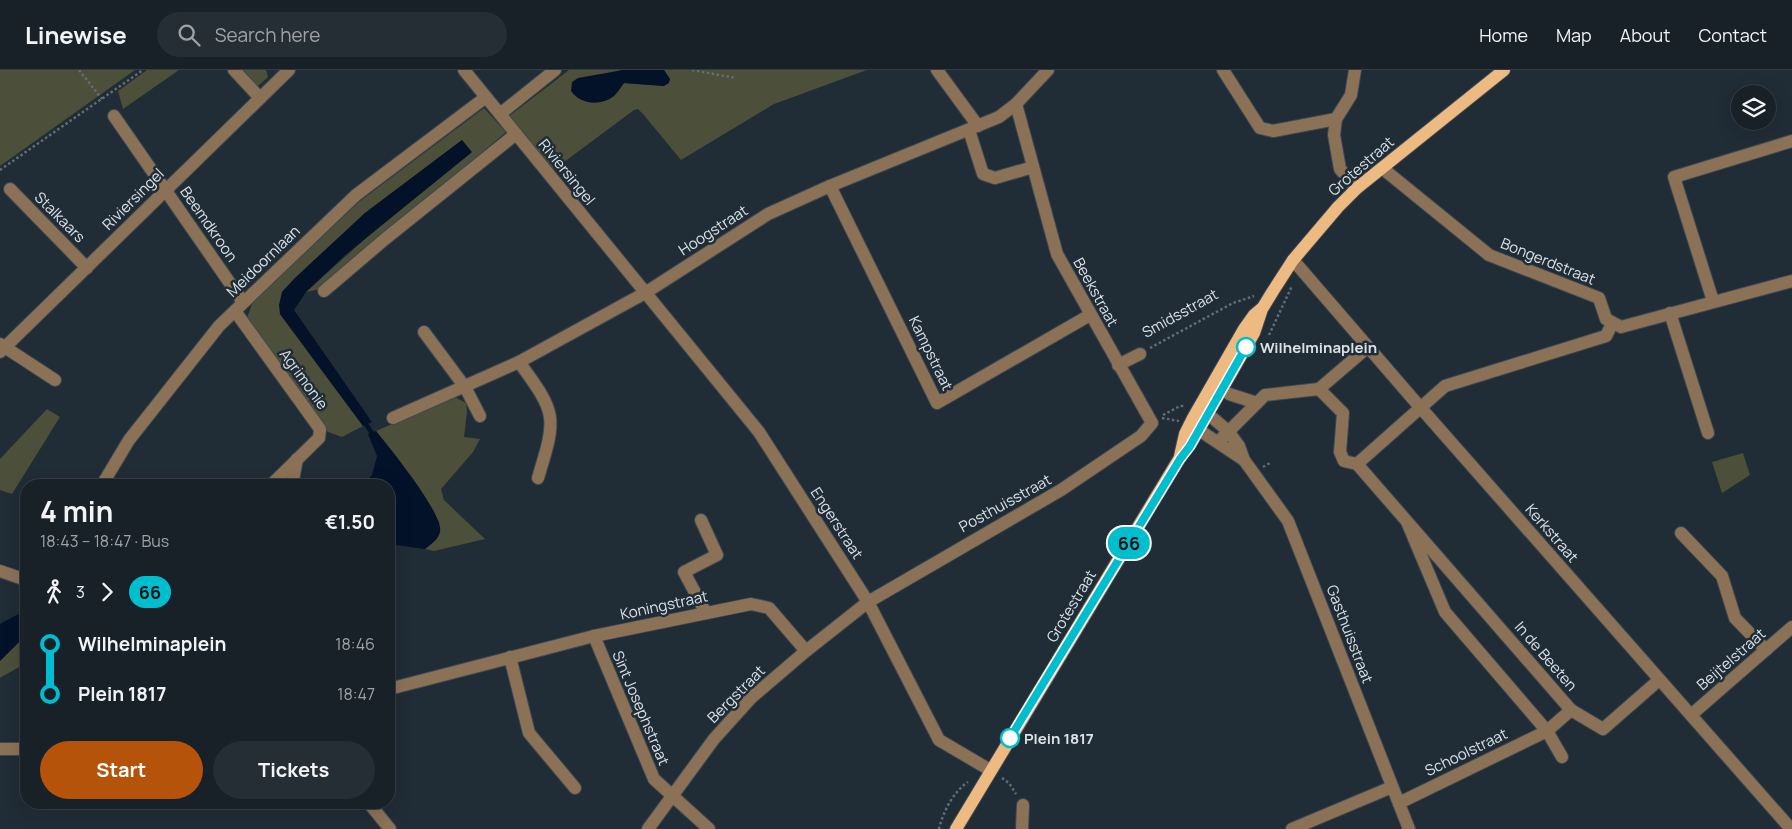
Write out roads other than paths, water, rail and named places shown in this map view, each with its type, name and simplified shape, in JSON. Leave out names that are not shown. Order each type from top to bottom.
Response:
[{"type":"main road","name":"Grotestraat","points":[[957,826],[985,768],[1180,459],[1202,412],[1254,332],[1262,309],[1293,260],[1338,207],[1357,188],[1504,70]]},
{"type":"street","points":[[234,70],[260,98]]},
{"type":"street","name":"Riviersingel","points":[[2,348],[87,268],[289,70]]},
{"type":"street","name":"Riviersingel","points":[[464,70],[645,294]]},
{"type":"street","points":[[500,114],[555,70]]},
{"type":"street","points":[[937,70],[974,128],[983,174],[995,178],[1033,167]]},
{"type":"street","name":"Hoogstraat","points":[[393,418],[518,362],[645,294],[768,214],[830,186],[999,117],[1016,104],[1048,70]]},
{"type":"street","points":[[1223,70],[1260,128],[1273,131],[1336,119]]},
{"type":"street","points":[[1355,70],[1351,95],[1336,119],[1334,135],[1340,169],[1357,188]]},
{"type":"street","name":"Meidoornlaan","points":[[106,479],[129,440],[219,326],[356,195],[486,98]]},
{"type":"street","name":"Beekstraat","points":[[1016,104],[1057,254],[1118,365],[1156,420]]},
{"type":"street","name":"Beemdkroon","points":[[114,116],[165,190],[239,307]]},
{"type":"street","points":[[324,291],[385,239],[516,134]]},
{"type":"street","points":[[1713,301],[1674,178],[1792,141]]},
{"type":"street","name":"Bongerdstraat","points":[[1382,168],[1489,255],[1599,298],[1606,319],[1612,324]]},
{"type":"street","name":"Kampstraat","points":[[830,186],[937,403],[1090,315]]},
{"type":"street","name":"Stalkaars","points":[[10,189],[87,268]]},
{"type":"street","points":[[1293,260],[1420,408]]},
{"type":"street","points":[[1319,389],[1343,414],[1340,452],[1344,461],[1357,464],[1445,386],[1606,336],[1612,324],[1621,326],[1792,281]]},
{"type":"street","name":"Engerstraat","points":[[645,294],[759,432],[868,602],[939,740],[985,768]]},
{"type":"street","name":"Agrimonie","points":[[239,307],[320,429],[319,438],[277,479]]},
{"type":"street","points":[[1670,313],[1708,433]]},
{"type":"street","points":[[424,332],[465,387],[480,416]]},
{"type":"street","points":[[1218,442],[1265,395],[1319,389],[1368,347]]},
{"type":"street","points":[[2,348],[55,380]]},
{"type":"street","name":"Smidsstraat","points":[[1118,365],[1140,354]]},
{"type":"street","points":[[518,362],[546,398],[551,418],[550,438],[538,478]]},
{"type":"street","points":[[1229,394],[1258,402]]},
{"type":"street","name":"Kerkstraat","points":[[1420,408],[1791,829]]},
{"type":"street","name":"Gasthuisstraat","points":[[1202,412],[1228,431],[1239,446],[1244,460],[1288,521],[1409,829]]},
{"type":"street","name":"Posthuisstraat","points":[[868,602],[973,539],[1061,490],[1141,436],[1156,420]]},
{"type":"street","name":"Gasthuisstraat","points":[[1194,427],[1244,460]]},
{"type":"street","points":[[293,479],[297,459]]},
{"type":"street","name":"In de Beeten","points":[[1357,464],[1571,710],[1547,731],[1445,612],[1407,522]]},
{"type":"street","points":[[701,520],[716,555],[684,572],[706,613]]},
{"type":"street","points":[[1681,532],[1722,576],[1735,618],[1766,650]]},
{"type":"street","points":[[0,571],[20,578]]},
{"type":"street","name":"Bergstraat","points":[[648,829],[714,739],[752,698],[806,651],[868,602]]},
{"type":"street","name":"Koningstraat","points":[[395,687],[594,636],[751,604],[769,608],[806,651]]},
{"type":"street","name":"Beijtelstraat","points":[[1691,715],[1792,627]]},
{"type":"street","name":"Sint Josephstraat","points":[[594,636],[654,779],[709,829]]},
{"type":"street","points":[[510,657],[529,733],[575,788]]},
{"type":"street","points":[[1571,710],[1603,729],[1659,680]]},
{"type":"street","points":[[1547,731],[1562,757]]},
{"type":"street","name":"Schoolstraat","points":[[1399,804],[1547,731]]},
{"type":"street","points":[[0,749],[20,749]]},
{"type":"street","points":[[1292,829],[1392,787]]},
{"type":"street","points":[[1022,829],[1024,805]]},
{"type":"street","points":[[374,809],[390,829]]},
{"type":"water","points":[[623,70],[664,70],[670,79],[669,83],[664,86],[624,83],[614,96],[597,103],[580,99],[571,91],[572,82],[578,78]]},
{"type":"water","points":[[462,140],[472,152],[344,256],[306,292],[294,310],[372,422],[363,426],[280,314],[279,305],[282,292],[365,213]]},
{"type":"water","points":[[376,431],[425,496],[434,511],[439,523],[440,532],[434,542],[425,549],[395,545],[395,479],[368,479],[372,475],[377,456],[368,434]]},
{"type":"water","points":[[20,613],[20,641],[0,661],[0,624]]},
{"type":"waterway","points":[[363,420],[374,436]]},
{"type":"place","name":"Wilhelminaplein","points":[[1246,347]]},
{"type":"place","name":"Plein 1817","points":[[1010,738]]}]
